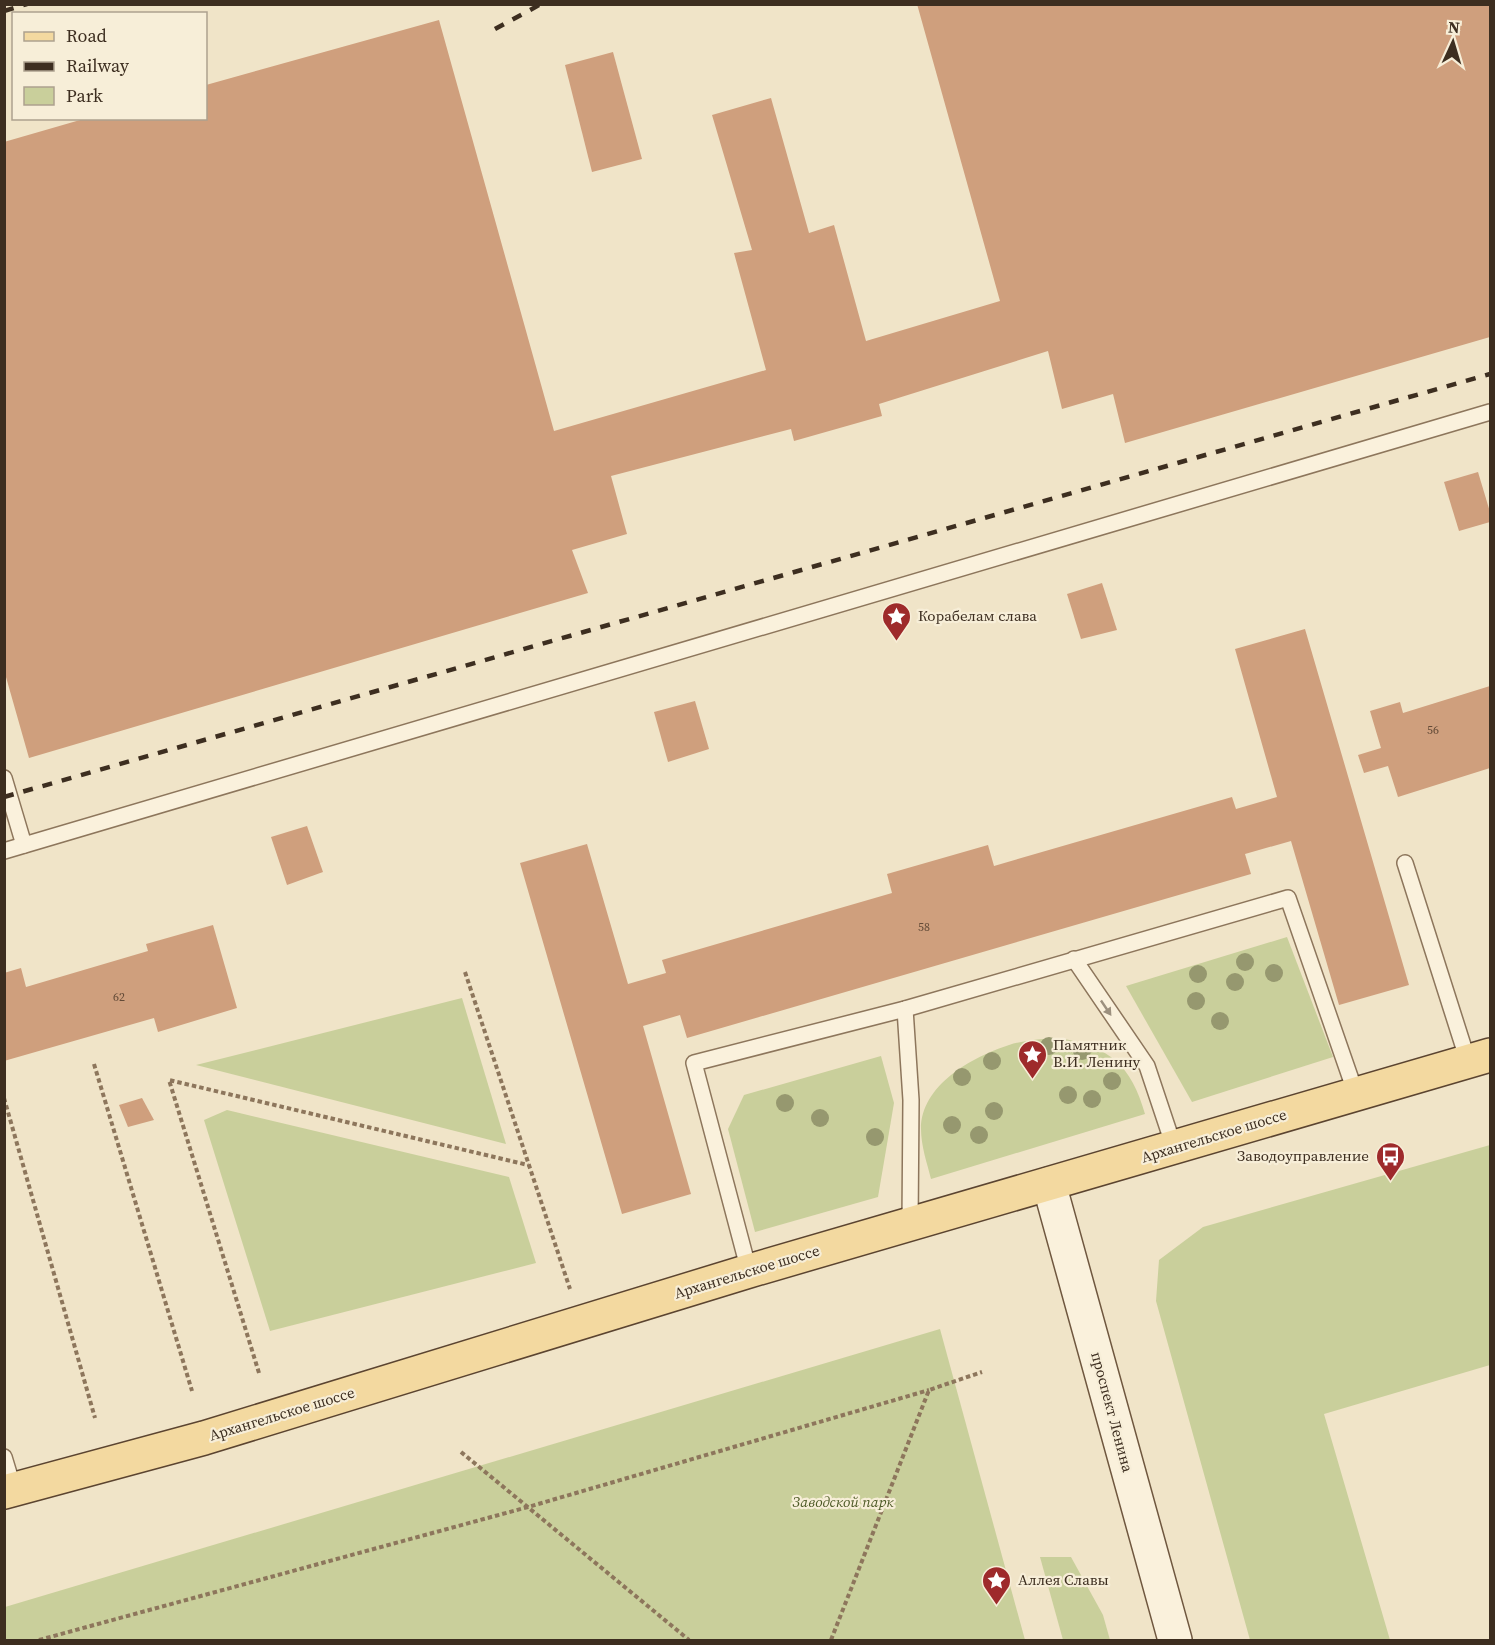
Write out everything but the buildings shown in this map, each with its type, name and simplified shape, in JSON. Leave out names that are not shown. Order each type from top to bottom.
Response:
[{"type":"main road","name":"Архангельское шоссе","points":[[9,1491],[204,1437],[749,1271],[1479,1058]]},
{"type":"main road","name":"проспект Ленина","points":[[1049,1184],[1175,1641]]},
{"type":"lane","points":[[4,851],[1491,412]]},
{"type":"lane","points":[[4,778],[24,845]]},
{"type":"lane","points":[[1405,863],[1479,1058]]},
{"type":"lane","points":[[749,1271],[694,1063],[905,1009],[1288,898],[1356,1094]]},
{"type":"lane","points":[[1074,959],[1147,1066],[1174,1147]]},
{"type":"lane","points":[[905,1009],[911,1100],[910,1224]]},
{"type":"lane","points":[[4,1457],[9,1491]]},
{"type":"path","points":[[465,972],[570,1289]]},
{"type":"path","points":[[94,1064],[192,1391]]},
{"type":"path","points":[[259,1373],[169,1080],[528,1165]]},
{"type":"path","points":[[4,1098],[95,1418]]},
{"type":"path","points":[[39,1641],[528,1507],[930,1390],[982,1372]]},
{"type":"path","points":[[831,1641],[930,1390]]},
{"type":"path","points":[[461,1452],[689,1641]]},
{"type":"green space","points":[[1287,937],[1333,1057],[1192,1102],[1126,986]]},
{"type":"green space","points":[[462,998],[506,1144],[196,1065]]},
{"type":"green space","points":[[1059,1038],[1092,1047],[1116,1061],[1133,1083],[1145,1114],[931,1179],[921,1129],[923,1113],[939,1086],[965,1065],[995,1050],[1021,1042]]},
{"type":"green space","points":[[881,1056],[894,1103],[878,1197],[755,1232],[728,1129],[744,1095]]},
{"type":"green space","points":[[227,1110],[509,1177],[536,1263],[270,1331],[204,1120]]},
{"type":"green space","points":[[1490,1145],[1490,1365],[1324,1414],[1390,1640],[1250,1640],[1156,1301],[1159,1260],[1203,1227]]},
{"type":"green space","name":"Заводской парк","points":[[940,1329],[1025,1640],[5,1640],[5,1607]]},
{"type":"green space","points":[[1040,1557],[1071,1557],[1103,1615],[1110,1640],[1063,1640]]},
{"type":"railway","points":[[4,11],[27,4]]},
{"type":"railway","points":[[495,29],[541,4]]},
{"type":"railway","points":[[4,797],[1490,374]]},
{"type":"place","name":"Корабелам слава","points":[[897,642]]},
{"type":"place","name":"Памятник В.И. Ленину","points":[[1032,1080]]},
{"type":"place","name":"Заводоуправление","points":[[1390,1182]]},
{"type":"place","name":"Аллея Славы","points":[[997,1606]]}]
